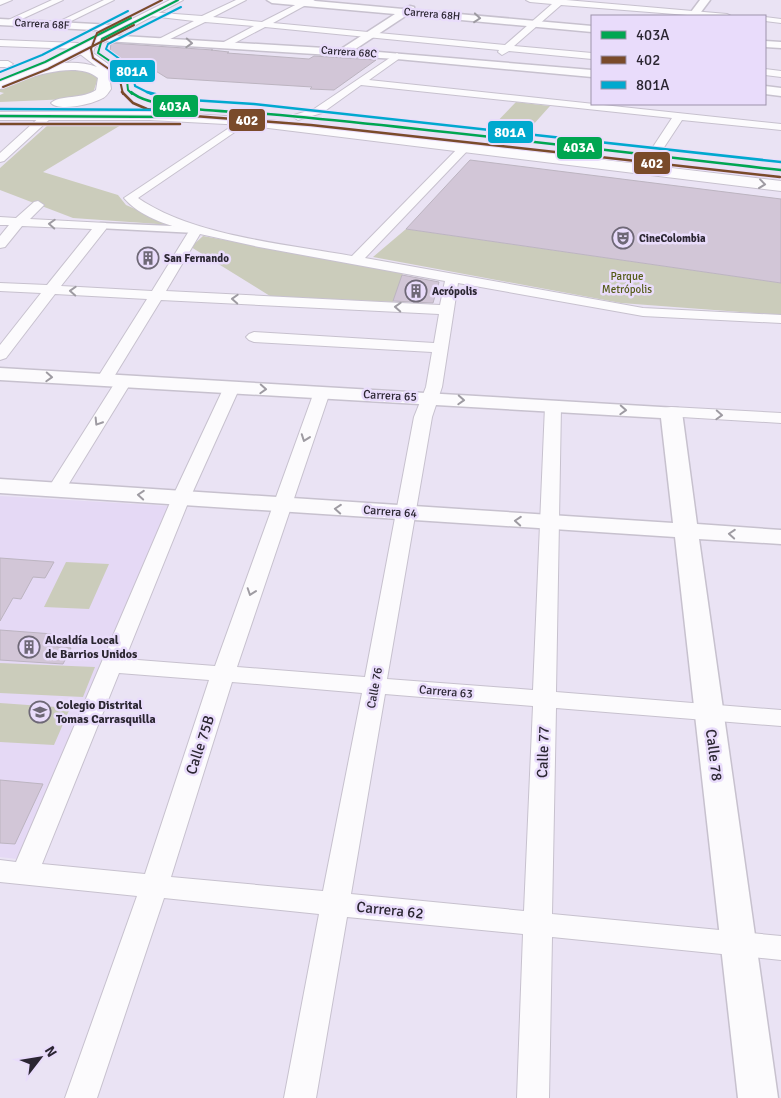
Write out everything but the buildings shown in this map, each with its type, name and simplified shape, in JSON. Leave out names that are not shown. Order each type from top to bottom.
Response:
[{"type":"main road","points":[[109,33],[167,0]]},
{"type":"main road","points":[[27,74],[178,0]]},
{"type":"main road","points":[[1,83],[83,46]]},
{"type":"main road","points":[[83,46],[86,54],[107,66],[115,75],[115,89],[119,95],[149,106]]},
{"type":"main road","points":[[1,83],[27,74],[50,69],[75,67],[98,71],[104,77],[104,90],[95,97],[74,102],[28,106]]},
{"type":"main road","points":[[0,106],[149,106],[220,109],[781,170]]},
{"type":"main road","points":[[0,116],[158,116],[244,121],[466,146],[781,186]]},
{"type":"street","points":[[0,3],[8,0]]},
{"type":"street","points":[[4,22],[59,0]]},
{"type":"street","points":[[56,25],[110,0]]},
{"type":"street","points":[[159,41],[242,0]]},
{"type":"street","name":"Carrera 68H","points":[[272,0],[591,28]]},
{"type":"street","points":[[530,0],[560,1],[694,15],[705,0]]},
{"type":"street","points":[[489,64],[560,1]]},
{"type":"street","points":[[225,45],[261,24],[308,2]]},
{"type":"street","points":[[344,52],[418,4]]},
{"type":"street","points":[[151,14],[591,56]]},
{"type":"street","points":[[766,19],[781,21]]},
{"type":"street","name":"Carrera 68F","points":[[4,22],[56,25],[109,33]]},
{"type":"street","name":"Carrera 68C","points":[[109,33],[159,41],[397,56],[591,74]]},
{"type":"street","points":[[0,43],[83,46]]},
{"type":"street","points":[[766,44],[781,45]]},
{"type":"street","points":[[298,117],[318,111],[397,56]]},
{"type":"street","points":[[766,72],[781,74]]},
{"type":"street","points":[[359,82],[781,127]]},
{"type":"street","points":[[766,90],[781,92]]},
{"type":"street","points":[[0,159],[47,116]]},
{"type":"street","points":[[653,156],[679,116]]},
{"type":"street","points":[[196,230],[143,208],[130,198],[244,121]]},
{"type":"street","points":[[355,260],[466,146]]},
{"type":"street","points":[[0,244],[19,222],[38,205]]},
{"type":"street","points":[[0,221],[196,230],[643,312],[781,320]]},
{"type":"street","points":[[0,355],[101,226]]},
{"type":"street","points":[[56,490],[114,381],[156,295],[196,230]]},
{"type":"street","name":"Calle 76","points":[[300,1098],[376,686],[423,417],[434,387],[452,278]]},
{"type":"street","points":[[0,287],[446,310]]},
{"type":"street","points":[[254,337],[441,348]]},
{"type":"street","name":"Carrera 65","points":[[0,374],[781,418]]},
{"type":"street","points":[[12,872],[112,665],[181,498],[232,387]]},
{"type":"street","name":"Calle 75B","points":[[81,1098],[154,887],[223,674],[322,392]]},
{"type":"street","name":"Calle 77","points":[[532,1098],[553,406]]},
{"type":"street","name":"Calle 78","points":[[671,412],[758,1098]]},
{"type":"street","name":"Carrera 64","points":[[0,486],[781,537]]},
{"type":"street","name":"Carrera 63","points":[[112,665],[781,718]]},
{"type":"street","name":"Carrera 62","points":[[12,872],[781,948]]},
{"type":"shaded area","name":"Colegio Distrital Tomas Carrasquilla","points":[[0,496],[169,506],[17,859],[0,857]]},
{"type":"green space","points":[[62,69],[90,71],[98,78],[93,93],[70,99],[0,102],[0,95],[4,93],[0,92],[0,87],[34,74]]},
{"type":"green space","points":[[516,102],[550,106],[524,135],[488,131]]},
{"type":"green space","points":[[48,125],[121,125],[43,172],[118,195],[126,205],[172,225],[73,218],[0,190],[0,168]]},
{"type":"green space","name":"Parque Metrópolis","points":[[406,229],[781,283],[781,315],[621,303],[373,257]]},
{"type":"green space","points":[[203,236],[403,273],[393,302],[270,296],[191,247]]},
{"type":"green space","points":[[66,562],[109,564],[89,609],[44,607]]},
{"type":"green space","points":[[0,663],[95,667],[83,697],[0,693]]},
{"type":"green space","points":[[0,703],[70,708],[54,745],[0,742]]},
{"type":"transit line","name":"402","points":[[162,0],[97,33],[91,49],[93,58],[119,76],[123,95],[133,103],[147,109],[181,115],[311,125],[780,177]]},
{"type":"transit line","name":"403A","points":[[178,0],[102,39],[98,53],[126,72],[128,90],[136,97],[182,107],[312,118],[781,170]]},
{"type":"transit line","name":"801A","points":[[181,7],[108,44],[106,49],[132,68],[135,86],[146,92],[192,101],[254,104],[781,162]]},
{"type":"transit line","name":"801A","points":[[0,72],[42,55],[128,11]]},
{"type":"transit line","name":"403A","points":[[0,80],[45,62],[131,18]]},
{"type":"transit line","name":"402","points":[[3,87],[48,69],[134,25]]},
{"type":"transit line","name":"801A","points":[[0,109],[180,110]]},
{"type":"transit line","name":"403A","points":[[0,116],[180,117]]},
{"type":"transit line","name":"402","points":[[0,124],[180,124]]},
{"type":"place","name":"CineColombia","points":[[623,238]]},
{"type":"place","name":"San Fernando","points":[[148,258]]},
{"type":"place","name":"Acrópolis","points":[[416,291]]},
{"type":"place","name":"Alcaldía Local de Barrios Unidos","points":[[29,647]]},
{"type":"place","name":"Colegio Distrital Tomas Carrasquilla","points":[[40,712]]}]
